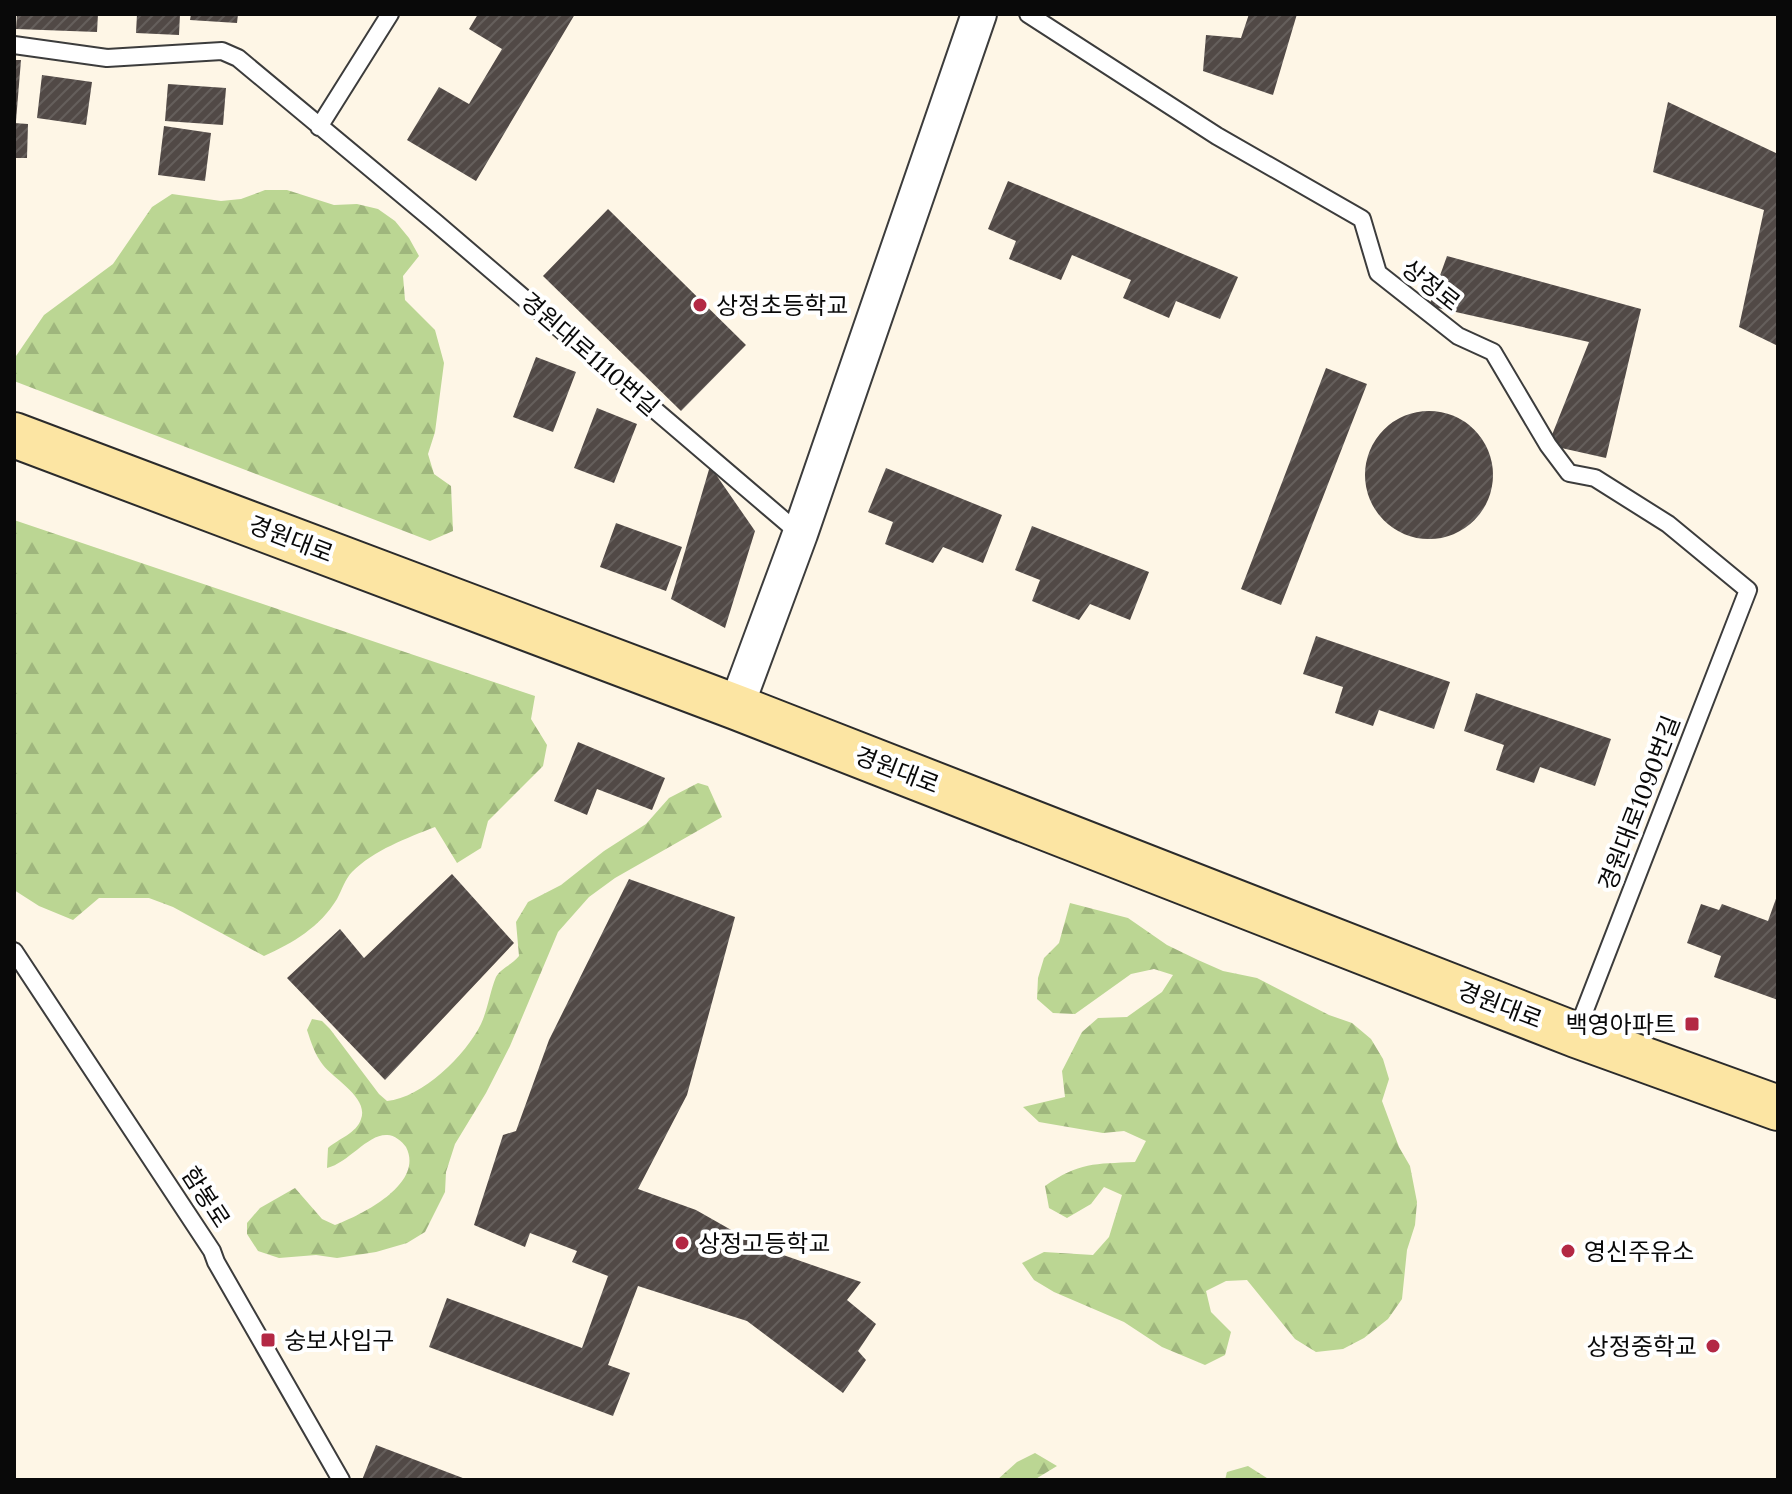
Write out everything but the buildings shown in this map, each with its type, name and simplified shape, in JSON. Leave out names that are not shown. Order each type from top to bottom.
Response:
[{"type":"main road","name":"경원대로","points":[[14,435],[736,707],[1576,1035],[1778,1108]]},
{"type":"street","points":[[736,707],[800,534],[979,14]]},
{"type":"lane","points":[[319,127],[390,14]]},
{"type":"lane","name":"상정로","points":[[1028,14],[1217,136],[1362,219],[1378,273],[1458,336],[1493,352],[1548,445],[1569,473],[1595,478],[1668,524],[1748,590]]},
{"type":"lane","name":"경원대로1110번길","points":[[14,45],[107,58],[222,51],[238,58],[800,534]]},
{"type":"lane","name":"경원대로1090번길","points":[[1576,1035],[1748,590]]},
{"type":"lane","name":"함봉로","points":[[14,951],[212,1251],[341,1480]]},
{"type":"green space","points":[[265,190],[287,190],[334,205],[357,204],[378,209],[395,221],[419,256],[403,276],[405,300],[435,330],[444,363],[435,432],[428,454],[434,474],[451,486],[453,531],[430,541],[14,381],[14,359],[44,315],[113,264],[152,207],[172,194],[221,201],[241,199]]},
{"type":"green space","points":[[14,520],[535,696],[531,719],[547,745],[543,766],[488,821],[481,848],[457,863],[435,827],[391,845],[352,872],[330,909],[314,926],[264,956],[173,907],[149,898],[99,898],[73,920],[39,906],[14,890]]},
{"type":"green space","points":[[698,783],[708,786],[722,817],[615,878],[589,897],[558,932],[510,1046],[455,1144],[446,1172],[445,1192],[425,1232],[407,1243],[337,1258],[316,1255],[279,1258],[258,1251],[247,1234],[247,1223],[260,1208],[295,1188],[322,1219],[335,1225],[374,1206],[399,1185],[407,1173],[409,1161],[406,1147],[389,1135],[372,1139],[327,1168],[328,1148],[356,1128],[362,1111],[355,1096],[318,1057],[307,1030],[312,1019],[322,1021],[330,1029],[387,1101],[414,1092],[442,1073],[474,1036],[496,977],[519,956],[516,922],[528,902],[561,885],[604,851],[646,824],[669,798]]},
{"type":"green space","points":[[1070,903],[1128,918],[1167,945],[1223,971],[1257,978],[1329,1015],[1352,1023],[1371,1039],[1383,1059],[1389,1079],[1382,1101],[1399,1147],[1410,1166],[1417,1202],[1415,1225],[1407,1250],[1402,1299],[1388,1319],[1364,1338],[1343,1349],[1316,1352],[1295,1339],[1247,1280],[1226,1281],[1206,1291],[1211,1312],[1231,1332],[1225,1355],[1205,1365],[1162,1347],[1124,1322],[1054,1292],[1034,1280],[1022,1263],[1044,1252],[1093,1255],[1109,1237],[1122,1195],[1104,1187],[1091,1204],[1067,1218],[1049,1208],[1045,1186],[1078,1168],[1135,1162],[1146,1141],[1124,1131],[1103,1133],[1039,1122],[1023,1107],[1065,1097],[1062,1071],[1082,1032],[1098,1018],[1127,1017],[1162,992],[1173,975],[1154,969],[1131,974],[1075,1014],[1053,1013],[1037,999],[1038,978],[1044,958],[1059,943]]},
{"type":"green space","points":[[1035,1453],[1057,1466],[1034,1480],[997,1480],[1017,1462]]},
{"type":"green space","points":[[1248,1466],[1270,1480],[1225,1480],[1227,1472]]},
{"type":"place","name":"상정초등학교","points":[[700,305]]},
{"type":"place","name":"백영아파트","points":[[1692,1024]]},
{"type":"place","name":"상정고등학교","points":[[682,1243]]},
{"type":"place","name":"영신주유소","points":[[1568,1251]]},
{"type":"place","name":"숭보사입구","points":[[268,1340]]},
{"type":"place","name":"상정중학교","points":[[1713,1346]]}]
